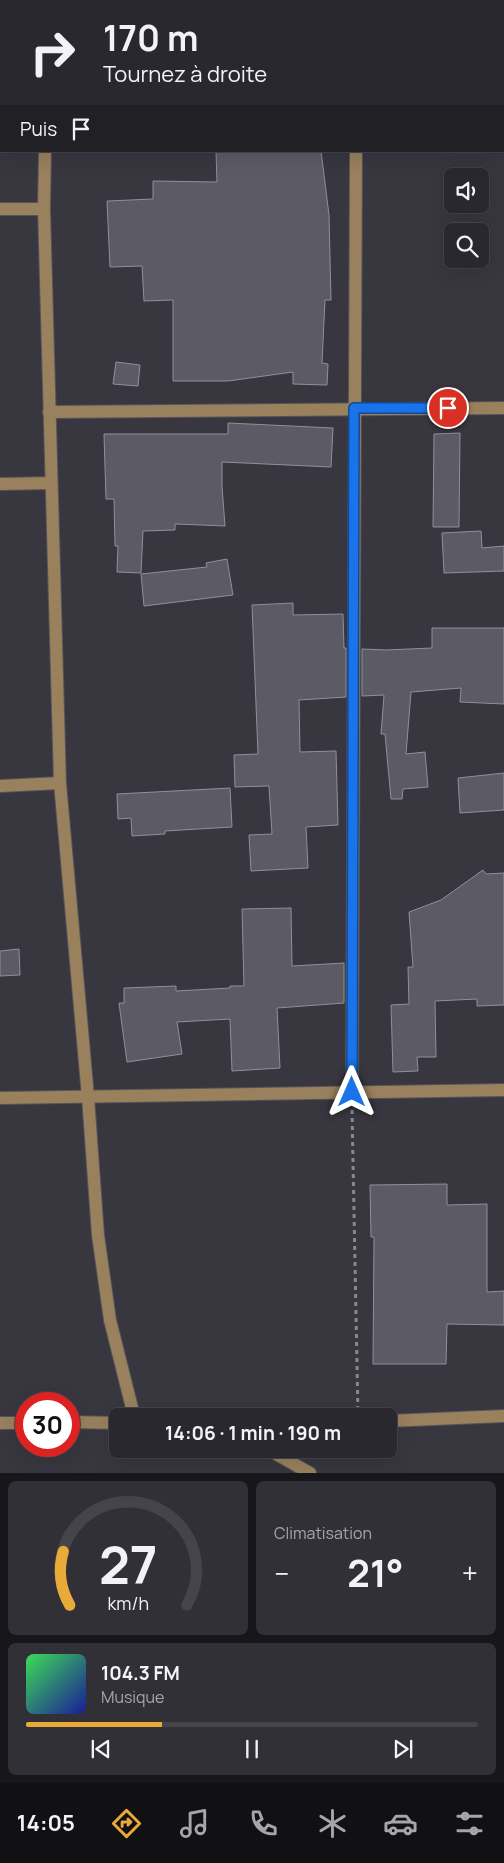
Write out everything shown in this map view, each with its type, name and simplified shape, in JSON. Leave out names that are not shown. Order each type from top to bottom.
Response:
[{"type":"street","points":[[45,152],[44,209],[60,782],[88,1097],[98,1235],[110,1320],[132,1408]]},
{"type":"street","points":[[352,1092],[356,152]]},
{"type":"street","points":[[0,209],[44,209]]},
{"type":"street","points":[[49,412],[504,408]]},
{"type":"street","points":[[0,484],[51,483]]},
{"type":"street","points":[[0,786],[60,782]]},
{"type":"street","points":[[0,1098],[504,1090]]},
{"type":"street","points":[[397,1421],[504,1416]]},
{"type":"street","points":[[0,1423],[15,1422]]},
{"type":"street","points":[[80,1422],[109,1423]]},
{"type":"street","points":[[283,1458],[310,1473]]},
{"type":"path","points":[[352,1092],[358,1408]]},
{"type":"building","points":[[216,152],[321,152],[329,215],[331,300],[325,300],[322,363],[328,364],[327,385],[293,384],[293,372],[228,381],[173,381],[173,300],[144,301],[142,266],[110,267],[107,201],[153,199],[153,181],[217,182]]},
{"type":"building","points":[[116,362],[140,365],[138,386],[113,384]]},
{"type":"building","points":[[228,423],[333,428],[331,467],[222,462],[225,526],[175,524],[175,530],[143,531],[141,573],[117,572],[118,546],[115,546],[114,499],[106,499],[104,434],[228,434]]},
{"type":"building","points":[[460,433],[459,527],[433,527],[434,434]]},
{"type":"building","points":[[481,531],[482,548],[504,546],[504,571],[444,573],[442,533]]},
{"type":"building","points":[[227,559],[233,595],[144,606],[141,574],[207,567],[206,563]]},
{"type":"building","points":[[293,603],[293,615],[343,614],[344,648],[346,648],[346,697],[299,700],[300,752],[336,751],[338,825],[306,827],[308,868],[251,871],[249,835],[272,834],[269,786],[235,787],[234,755],[258,754],[252,605]]},
{"type":"building","points":[[432,628],[504,628],[504,704],[460,702],[461,688],[411,692],[406,754],[425,752],[428,787],[403,789],[402,799],[391,799],[385,734],[381,734],[384,695],[362,696],[362,649],[432,648]]},
{"type":"building","points":[[504,773],[504,810],[460,813],[458,778]]},
{"type":"building","points":[[230,788],[232,827],[165,831],[165,834],[132,836],[131,818],[118,819],[117,794]]},
{"type":"building","points":[[483,870],[486,874],[504,873],[504,1005],[477,1006],[477,999],[435,1001],[436,1057],[417,1057],[418,1071],[393,1072],[391,1005],[409,1004],[408,967],[413,967],[409,912],[441,900]]},
{"type":"building","points":[[291,908],[292,966],[344,963],[344,1003],[277,1008],[280,1068],[232,1071],[230,1019],[177,1022],[182,1054],[127,1062],[119,1003],[124,1003],[124,988],[176,986],[176,991],[244,986],[242,909]]},
{"type":"building","points":[[19,949],[20,975],[0,976],[0,951]]},
{"type":"building","points":[[447,1184],[447,1205],[487,1204],[487,1292],[504,1291],[504,1325],[447,1324],[446,1364],[373,1364],[374,1237],[371,1237],[370,1185]]},
{"type":"route","points":[[352,1092],[354,408],[448,408]]}]
